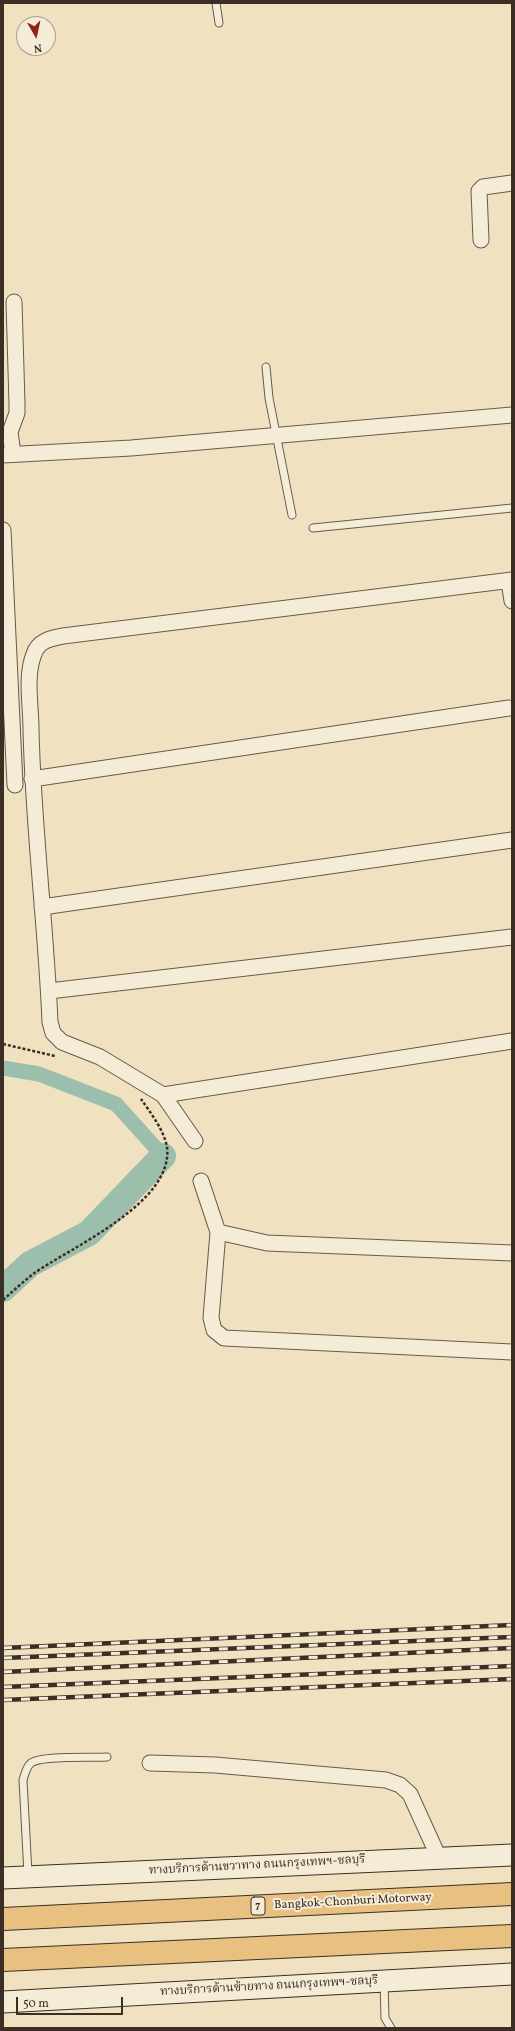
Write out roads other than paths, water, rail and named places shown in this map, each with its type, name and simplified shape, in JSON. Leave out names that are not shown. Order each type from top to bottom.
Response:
[{"type":"highway","name":"Bangkok-Chonburi Motorway","points":[[3,1919],[512,1894]]},
{"type":"highway","points":[[3,1960],[512,1936]]},
{"type":"main road","name":"ทางบริการด้านขวาทาง ถนนกรุงเทพฯ-ชลบุรี","points":[[3,1878],[512,1855]]},
{"type":"main road","name":"ทางบริการด้านซ้ายทาง ถนนกรุงเทพฯ-ชลบุรี","points":[[3,2002],[512,1974]]},
{"type":"street","points":[[481,240],[479,192],[483,188],[512,183]]},
{"type":"street","points":[[14,302],[17,413],[10,432],[8,455],[131,448],[512,415]]},
{"type":"street","points":[[3,530],[15,785]]},
{"type":"street","points":[[195,1140],[164,1096],[100,1057],[62,1042],[53,1033],[50,1022],[49,992],[32,779],[30,671],[34,653],[40,644],[48,638],[510,581],[512,601]]},
{"type":"street","points":[[32,779],[511,707]]},
{"type":"street","points":[[42,907],[512,840]]},
{"type":"street","points":[[49,992],[512,937]]},
{"type":"street","points":[[164,1096],[512,1041]]},
{"type":"street","points":[[201,1181],[218,1232],[211,1318],[214,1330],[224,1338],[512,1352]]},
{"type":"street","points":[[218,1232],[267,1243],[512,1253]]},
{"type":"street","points":[[150,1763],[215,1765],[386,1780],[400,1785],[410,1794],[439,1858]]},
{"type":"lane","points":[[216,3],[219,23]]},
{"type":"lane","points":[[266,367],[269,398],[292,515]]},
{"type":"lane","points":[[313,528],[512,508]]},
{"type":"lane","points":[[28,1876],[23,1780],[31,1763],[42,1758],[106,1757]]},
{"type":"lane","points":[[384,1981],[385,2018],[391,2028]]},
{"type":"waterway","points":[[3,1068],[39,1074],[116,1104],[163,1156]]},
{"type":"waterway","points":[[3,1289],[30,1264],[89,1233],[163,1156]]},
{"type":"railway","points":[[3,1648],[512,1625]]},
{"type":"railway","points":[[3,1658],[512,1637]]},
{"type":"railway","points":[[3,1672],[512,1648]]},
{"type":"railway","points":[[3,1687],[512,1666]]},
{"type":"railway","points":[[3,1700],[512,1679]]}]
